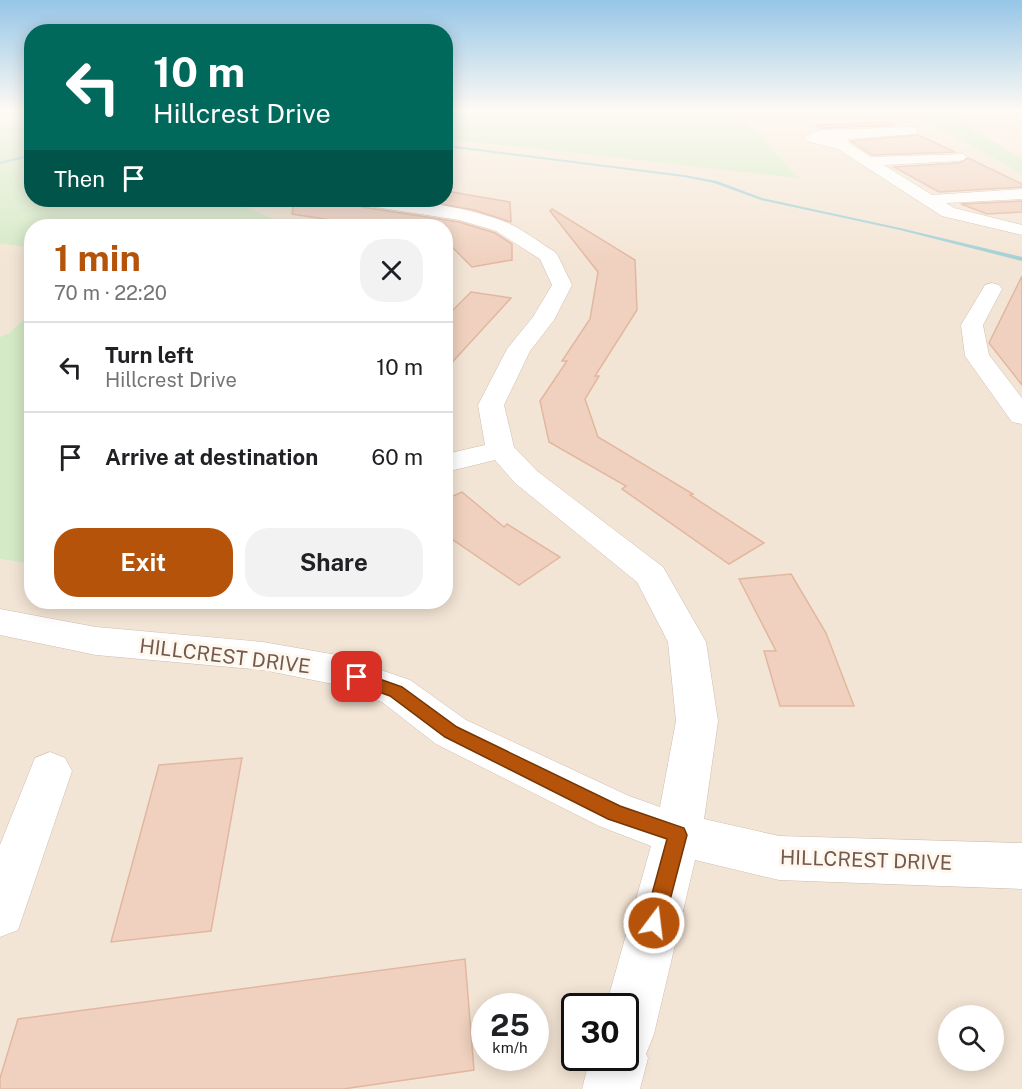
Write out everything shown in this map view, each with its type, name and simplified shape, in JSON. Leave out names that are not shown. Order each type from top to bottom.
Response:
[{"type":"street","points":[[867,162],[889,161]]},
{"type":"street","points":[[867,162],[948,212],[1022,230]]},
{"type":"street","points":[[927,200],[1022,194]]},
{"type":"street","points":[[408,207],[461,215],[502,227],[548,256],[562,285],[543,320],[519,348],[491,405],[500,449],[526,477],[651,575],[687,642],[697,721],[678,835],[637,993]]},
{"type":"street","points":[[992,290],[972,325],[977,356],[1022,416]]},
{"type":"street","points":[[453,462],[500,449]]},
{"type":"street","name":"HILLCREST DRIVE","points":[[0,622],[96,641],[263,656],[338,670],[396,691],[451,732],[615,813],[678,835],[779,858],[1022,866]]},
{"type":"street","points":[[0,912],[50,771]]},
{"type":"street","points":[[611,1089],[616,1071]]},
{"type":"shaded area","points":[[453,161],[648,161],[798,177],[783,161],[998,161],[1022,174],[1022,1089],[0,1089],[0,559],[24,563],[24,609],[453,609],[453,219],[272,219],[245,207],[453,207]]},
{"type":"shaded area","points":[[0,244],[24,246],[24,319],[9,333],[0,337]]},
{"type":"green space","points":[[0,161],[24,161],[24,207],[246,207],[273,219],[24,219],[24,246],[0,244]]},
{"type":"green space","points":[[643,161],[783,161],[799,178]]},
{"type":"green space","points":[[998,161],[1022,161],[1022,174]]},
{"type":"green space","points":[[24,319],[24,563],[0,559],[0,337],[9,333]]},
{"type":"building","points":[[974,161],[1022,184],[1022,187],[939,192],[894,167]]},
{"type":"building","points":[[453,192],[510,202],[511,222],[474,210],[453,206]]},
{"type":"building","points":[[1022,201],[1022,212],[987,214],[961,204]]},
{"type":"building","points":[[293,207],[362,207],[440,219],[324,219],[292,214]]},
{"type":"building","points":[[552,209],[635,260],[637,310],[595,376],[599,376],[585,399],[598,437],[693,494],[690,495],[764,543],[729,564],[622,489],[626,486],[549,442],[540,401],[567,361],[562,361],[590,319],[598,272],[550,211]]},
{"type":"building","points":[[453,221],[495,233],[512,244],[512,260],[472,267],[453,248]]},
{"type":"building","points":[[1022,276],[1022,385],[989,343]]},
{"type":"building","points":[[471,292],[511,298],[453,361],[453,310]]},
{"type":"building","points":[[462,492],[504,527],[507,524],[560,557],[519,585],[453,540],[453,496]]},
{"type":"building","points":[[791,574],[826,633],[854,706],[780,706],[764,651],[776,651],[739,579]]},
{"type":"building","points":[[242,758],[211,931],[111,942],[159,765]]},
{"type":"building","points":[[465,959],[471,1033],[471,1070],[343,1089],[0,1089],[0,1078],[18,1019]]},
{"type":"waterway","points":[[0,163],[9,161]]},
{"type":"waterway","points":[[564,161],[715,182],[761,199],[900,229],[1022,259]]},
{"type":"route","points":[[357,677],[396,691],[451,732],[615,813],[678,835],[654,923]]}]
